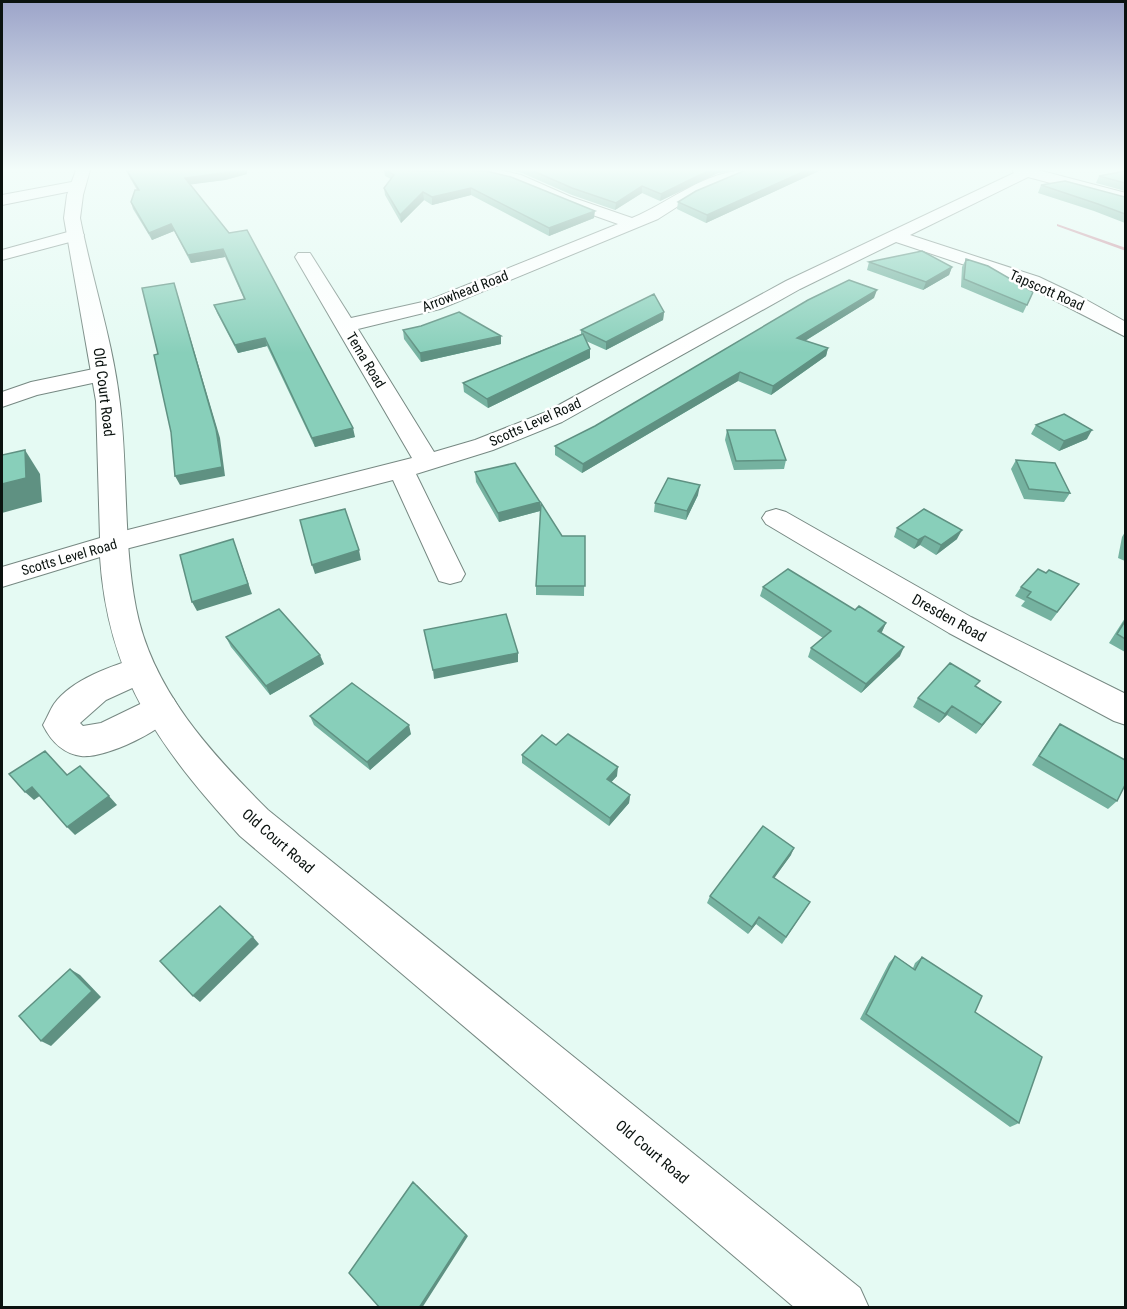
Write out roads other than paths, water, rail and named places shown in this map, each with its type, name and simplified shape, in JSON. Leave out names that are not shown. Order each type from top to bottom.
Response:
[{"type":"street","points":[[2,255],[54,231]]},
{"type":"street","name":"Old Court Road","points":[[72,231],[103,374],[110,428],[114,543],[121,610],[129,641],[174,731],[210,778],[254,823],[840,1308]]},
{"type":"street","name":"Arrowhead Road","points":[[345,326],[400,315],[453,298],[616,231]]},
{"type":"street","name":"Scotts Level Road","points":[[2,577],[114,543],[401,470],[484,445],[554,417],[748,308],[906,231]]},
{"type":"street","name":"Tapscott Road","points":[[896,236],[1032,281],[1074,301],[1125,331]]},
{"type":"street","name":"Tema Road","points":[[304,257],[427,462]]},
{"type":"street","points":[[2,400],[32,390],[103,374]]},
{"type":"street","points":[[401,470],[450,574]]},
{"type":"street","name":"Dresden Road","points":[[776,518],[960,625],[1125,711]]},
{"type":"waterway","points":[[1075,231],[1126,250]]}]
